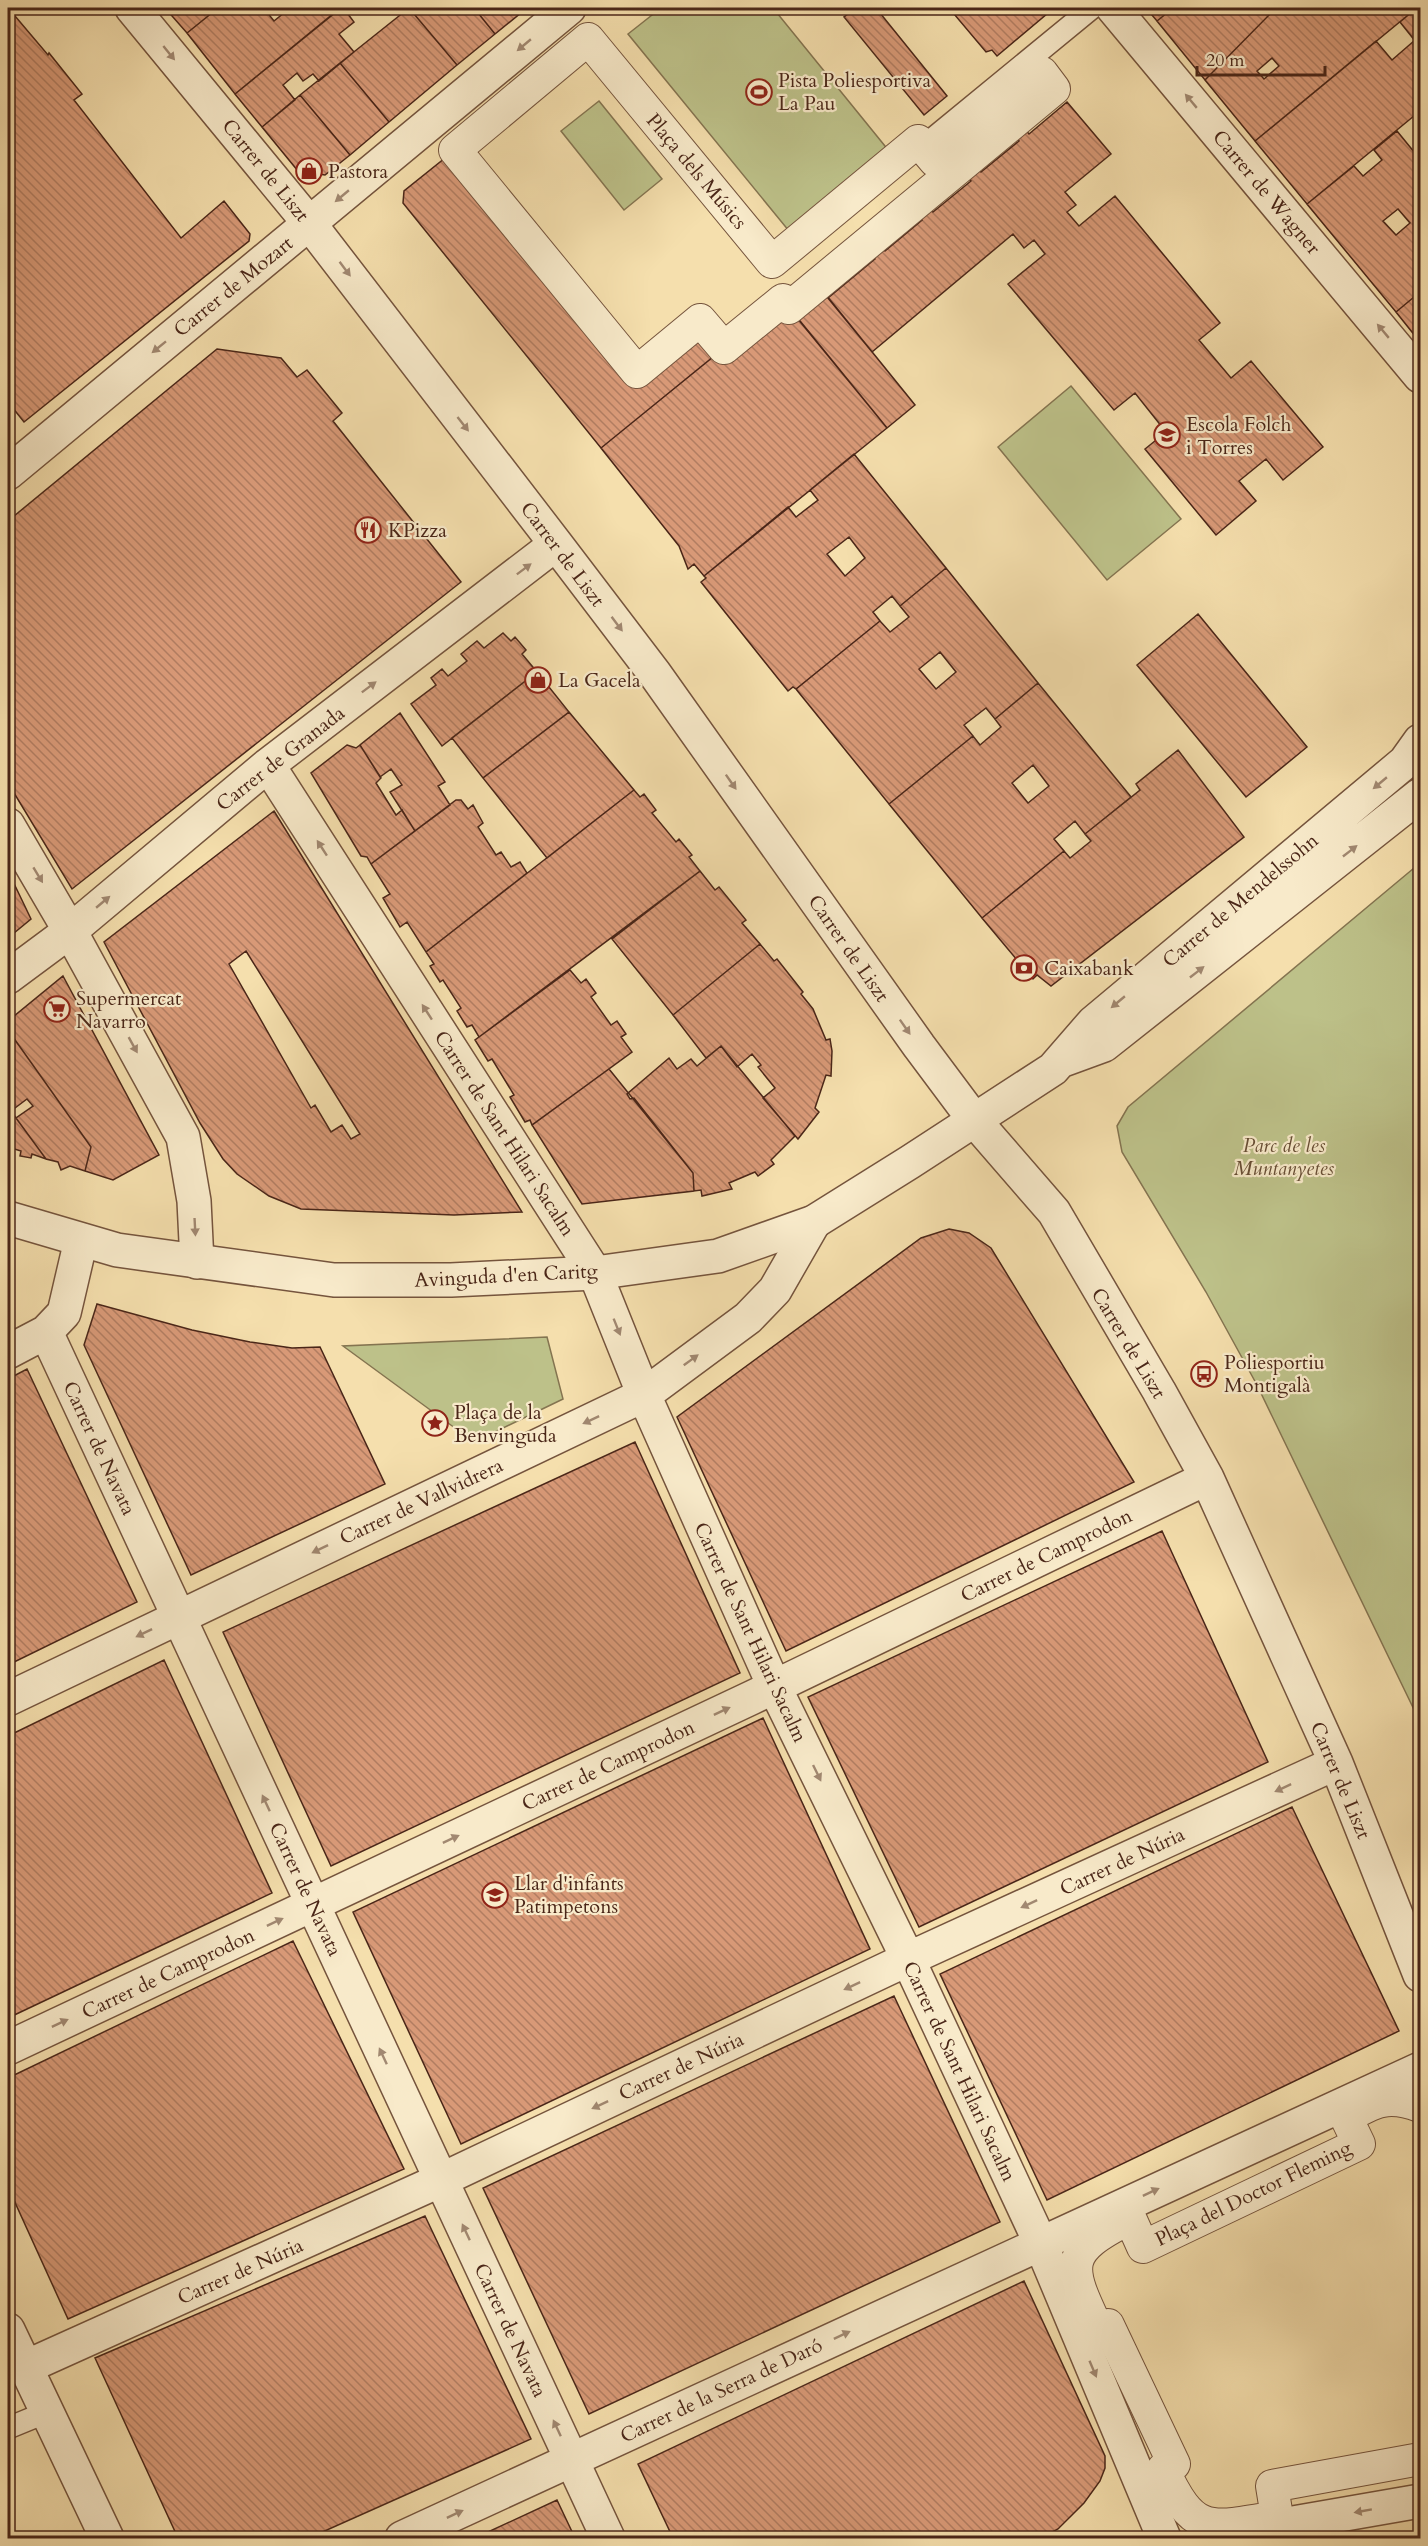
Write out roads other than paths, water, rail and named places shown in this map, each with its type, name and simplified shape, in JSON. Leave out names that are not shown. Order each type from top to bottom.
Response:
[{"type":"street","name":"Carrer de Liszt","points":[[132,8],[309,223],[556,544],[655,674],[975,1121],[1054,1212],[1207,1478],[1336,1763],[1420,1975]]},
{"type":"street","name":"Carrer de Mozart","points":[[12,461],[309,223],[570,8]]},
{"type":"street","name":"Carrer de Wagner","points":[[1113,8],[1420,376]]},
{"type":"street","name":"Plaça dels Músics","points":[[588,39],[772,262],[918,141],[935,161],[1042,73],[1054,89],[789,308],[783,300],[724,348],[700,320],[637,372],[455,150],[588,39]]},
{"type":"street","name":"Carrer de Granada","points":[[8,977],[70,930],[268,765],[556,544]]},
{"type":"street","name":"Carrer de Mendelssohn","points":[[1062,1061],[1093,1023],[1405,762],[1420,741]]},
{"type":"street","name":"Carrer de Sant Hilari Sacalm","points":[[268,765],[595,1273],[644,1395],[774,1686],[908,1959],[1040,2242],[1164,2538]]},
{"type":"street","name":"Carrer de Mendelssohn","points":[[975,1121],[1062,1061],[1104,1045],[1420,795]]},
{"type":"street","points":[[8,825],[70,930],[183,1137],[194,1201],[197,1263]]},
{"type":"street","name":"Avinguda d'en Caritg","points":[[8,1218],[117,1250],[197,1263],[334,1280],[451,1280],[595,1273],[718,1256],[814,1222],[975,1121]]},
{"type":"street","name":"Carrer de Vallvidrera","points":[[8,1699],[644,1395],[748,1318],[775,1290],[814,1222]]},
{"type":"street","points":[[8,1352],[46,1332],[64,1313],[81,1240]]},
{"type":"street","name":"Carrer de Navata","points":[[46,1332],[608,2538]]},
{"type":"street","name":"Carrer de Camprodon","points":[[8,2048],[774,1686],[1207,1478]]},
{"type":"street","name":"Carrer de Núria","points":[[26,2367],[441,2180],[908,1959],[1336,1763]]},
{"type":"street","name":"Plaça del Doctor Fleming","points":[[1040,2242],[1420,2069]]},
{"type":"street","name":"Plaça del Doctor Fleming","points":[[1420,2106],[1401,2099],[1376,2101],[1346,2117],[1359,2144],[1143,2247],[1130,2218],[1098,2234],[1084,2246],[1078,2255],[1075,2270],[1077,2286],[1098,2330],[1108,2325],[1174,2464],[1163,2469],[1176,2497],[1192,2516],[1224,2525],[1277,2517],[1272,2486],[1420,2459]]},
{"type":"street","name":"Carrer de la Serra de Daró","points":[[402,2538],[1040,2242]]},
{"type":"street","points":[[8,2330],[107,2538]]},
{"type":"street","points":[[1207,2538],[1420,2501]]},
{"type":"lane","points":[[932,140],[1092,8]]},
{"type":"lane","points":[[8,2428],[47,2412]]},
{"type":"place","name":"Pista Poliesportiva La Pau","points":[[759,92]]},
{"type":"place","name":"Pastora","points":[[309,171]]},
{"type":"place","name":"Escola Folch i Torres","points":[[1167,435]]},
{"type":"place","name":"KPizza","points":[[368,530]]},
{"type":"place","name":"La Gacela","points":[[538,680]]},
{"type":"place","name":"Caixabank","points":[[1024,968]]},
{"type":"place","name":"Supermercat Navarro","points":[[57,1009]]},
{"type":"place","name":"Poliesportiu Montigalà","points":[[1204,1374]]},
{"type":"place","name":"Plaça de la Benvinguda","points":[[435,1423]]},
{"type":"place","name":"Llar d'infants Patimpetons","points":[[495,1895]]},
{"type":"park label","name":"Parc de les Muntanyetes","points":[[1284,1156]]}]
